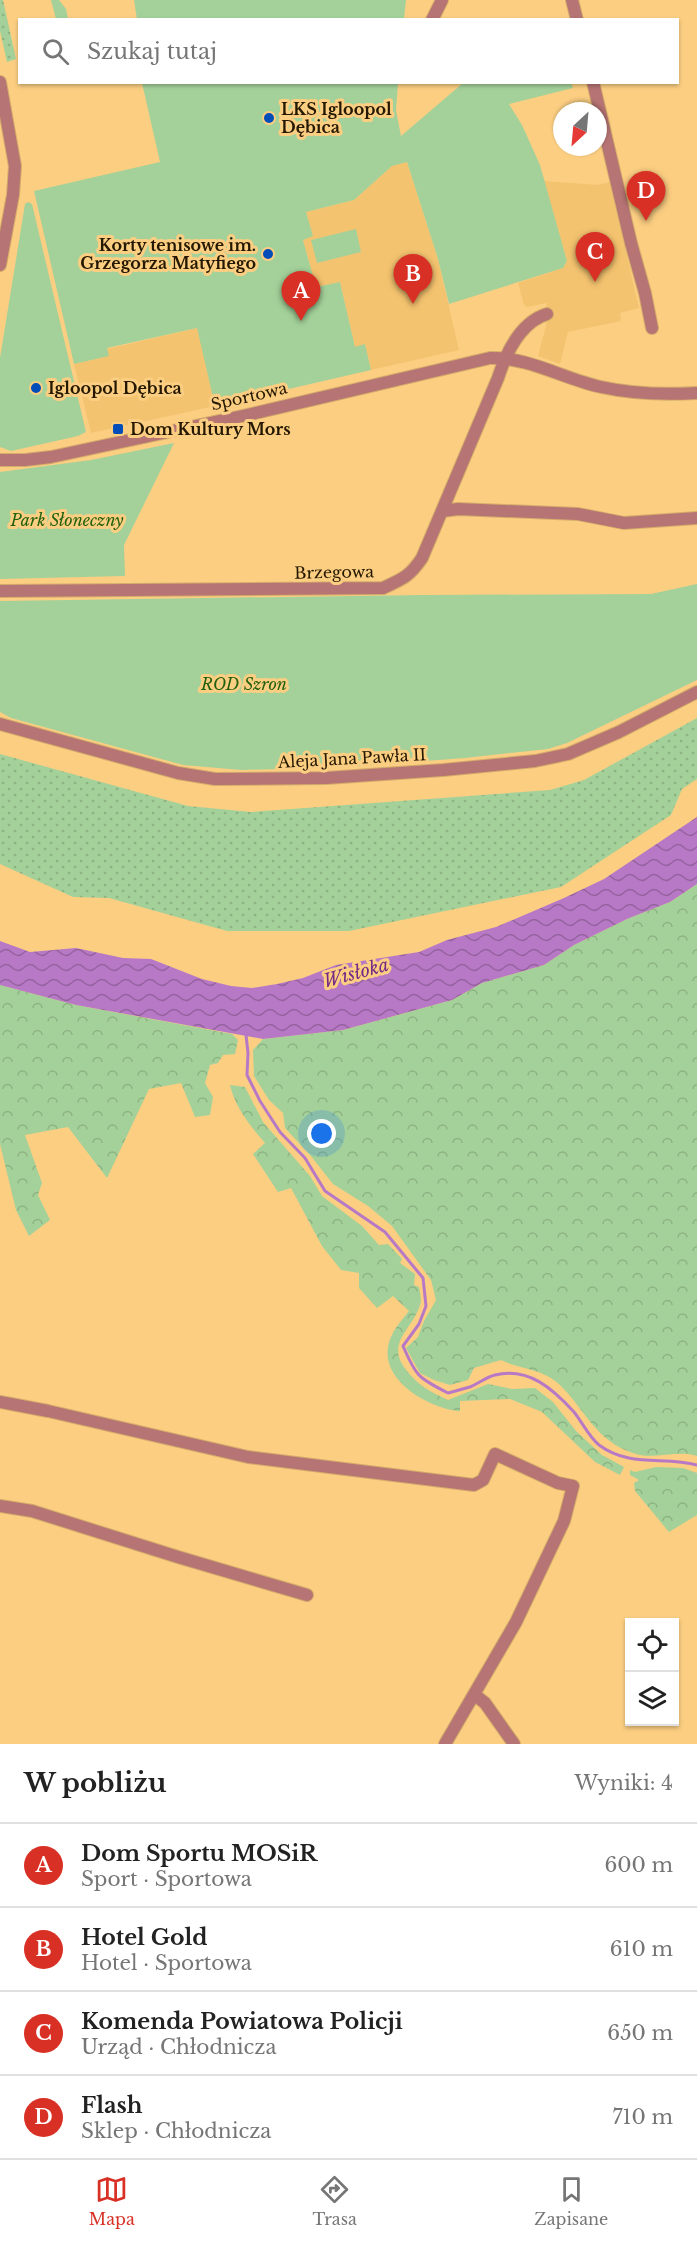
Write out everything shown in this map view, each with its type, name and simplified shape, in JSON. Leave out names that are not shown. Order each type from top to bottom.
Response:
[{"type":"street","points":[[433,18],[442,0]]},
{"type":"street","points":[[572,0],[577,18]]},
{"type":"street","points":[[0,82],[15,166],[6,193],[0,265]]},
{"type":"street","points":[[593,84],[652,328]]},
{"type":"street","points":[[547,314],[539,316],[524,329],[504,358],[498,378],[446,498],[443,511],[458,509],[578,514],[624,523],[697,518]]},
{"type":"street","name":"Sportowa","points":[[0,460],[51,457],[247,415],[490,358],[504,358],[600,387],[658,395],[697,393]]},
{"type":"street","name":"Brzegowa","points":[[0,591],[383,588],[402,580],[411,573],[422,558],[443,511]]},
{"type":"street","name":"Aleja Jana Pawła II","points":[[0,724],[178,773],[215,779],[326,778],[500,766],[568,754],[619,732],[697,692]]},
{"type":"street","points":[[0,1402],[248,1457],[474,1485],[483,1480],[495,1454],[558,1483],[573,1486],[564,1521],[516,1622],[446,1744]]},
{"type":"street","points":[[0,1506],[32,1511],[307,1595]]},
{"type":"street","points":[[475,1695],[485,1703],[514,1744]]},
{"type":"shaded area","points":[[407,162],[438,259],[459,350],[371,370],[365,345],[355,347],[340,282],[316,287],[303,240],[312,236],[306,212],[354,200],[392,166]]},
{"type":"shaded area","points":[[544,181],[598,185],[610,182],[639,308],[620,313],[621,321],[568,332],[560,364],[538,356],[548,318],[546,303],[527,307],[524,305],[518,283],[563,268],[567,261]]},
{"type":"shaded area","points":[[198,328],[215,406],[91,433],[74,364],[108,356],[107,349]]},
{"type":"green space","points":[[0,0],[3,0],[16,59],[7,62],[0,31]]},
{"type":"green space","points":[[51,0],[59,0],[66,9],[68,18],[56,18]]},
{"type":"green space","points":[[134,0],[406,0],[404,18],[137,18]]},
{"type":"green space","points":[[142,84],[398,84],[396,110],[401,136],[462,84],[571,84],[573,88],[509,104],[522,125],[540,165],[567,261],[563,268],[449,304],[438,259],[407,162],[392,166],[354,200],[306,212],[313,236],[303,240],[316,287],[340,282],[355,347],[365,344],[371,370],[215,406],[197,328],[107,348],[109,356],[74,364],[34,191],[160,162]]},
{"type":"green space","points":[[28,202],[32,204],[86,432],[78,436],[11,451],[0,447],[0,358],[25,204]]},
{"type":"green space","points":[[356,229],[361,252],[317,263],[311,240]]},
{"type":"green space","name":"Park Słoneczny","points":[[174,443],[124,545],[125,576],[0,579],[0,472],[91,460]]},
{"type":"green space","name":"ROD Szron","points":[[697,584],[697,680],[567,743],[548,749],[346,767],[241,770],[183,765],[11,718],[0,712],[0,601],[651,594]]},
{"type":"green space","points":[[697,718],[697,779],[682,789],[671,815],[561,887],[349,931],[227,931],[109,898],[73,897],[0,864],[0,754],[188,806],[251,812],[550,790],[584,780]]},
{"type":"green space","points":[[697,884],[697,1456],[681,1454],[649,1456],[633,1453],[609,1441],[560,1385],[539,1372],[501,1360],[474,1368],[468,1380],[450,1385],[420,1373],[406,1348],[418,1337],[436,1300],[431,1280],[392,1226],[368,1206],[333,1184],[285,1128],[283,1113],[269,1100],[254,1076],[253,1050],[263,1039],[343,1030],[452,1000],[482,983],[544,965],[574,945],[627,919],[670,902]]},
{"type":"green space","points":[[0,985],[76,1005],[232,1034],[238,1040],[235,1054],[223,1055],[218,1063],[210,1065],[205,1083],[213,1097],[210,1115],[195,1117],[181,1083],[149,1089],[107,1178],[68,1127],[25,1135],[42,1183],[38,1195],[50,1220],[29,1236],[16,1210],[0,1144]]},
{"type":"green space","points":[[230,1085],[245,1087],[263,1122],[310,1176],[322,1196],[362,1226],[379,1245],[388,1244],[402,1259],[400,1263],[415,1274],[414,1285],[419,1287],[421,1303],[402,1337],[398,1353],[407,1371],[416,1381],[448,1400],[488,1384],[512,1389],[535,1388],[553,1402],[576,1431],[602,1455],[624,1467],[620,1475],[595,1462],[542,1412],[510,1399],[460,1401],[460,1411],[448,1409],[423,1399],[400,1382],[388,1360],[388,1347],[393,1332],[409,1311],[393,1296],[377,1308],[359,1288],[359,1273],[341,1270],[322,1246],[291,1188],[278,1192],[253,1154],[265,1143],[239,1109]]},
{"type":"green space","points":[[656,1467],[683,1468],[697,1473],[697,1515],[669,1532],[635,1491],[634,1483],[639,1480],[630,1475],[630,1470],[635,1472]]},
{"type":"water","name":"Wisłoka","points":[[697,817],[697,884],[670,902],[627,919],[574,945],[544,965],[482,983],[452,1000],[343,1030],[263,1039],[76,1005],[0,985],[0,941],[30,952],[76,948],[123,958],[151,959],[202,979],[252,988],[303,978],[336,965],[419,952],[447,940],[496,927],[604,879]]},
{"type":"waterway","points":[[246,1035],[247,1075],[280,1132],[305,1158],[325,1191],[385,1232],[423,1278],[426,1306],[419,1324],[403,1346],[419,1375],[430,1384],[448,1393],[470,1387],[495,1375],[507,1373],[529,1377],[558,1395],[574,1412],[595,1442],[611,1452],[635,1459],[685,1462],[697,1465]]},
{"type":"place","name":"LKS Igloopol Dębica","points":[[269,118]]},
{"type":"place","name":"Flash","points":[[646,221]]},
{"type":"place","name":"Korty tenisowe im. Grzegorza Matyfiego","points":[[268,254]]},
{"type":"place","name":"Komenda Powiatowa Policji","points":[[595,282]]},
{"type":"place","name":"Hotel Gold","points":[[413,304]]},
{"type":"place","name":"Dom Sportu MOSiR","points":[[301,321]]},
{"type":"place","name":"Igloopol Dębica","points":[[36,388]]},
{"type":"place","name":"Dom Kultury Mors","points":[[118,429]]}]
